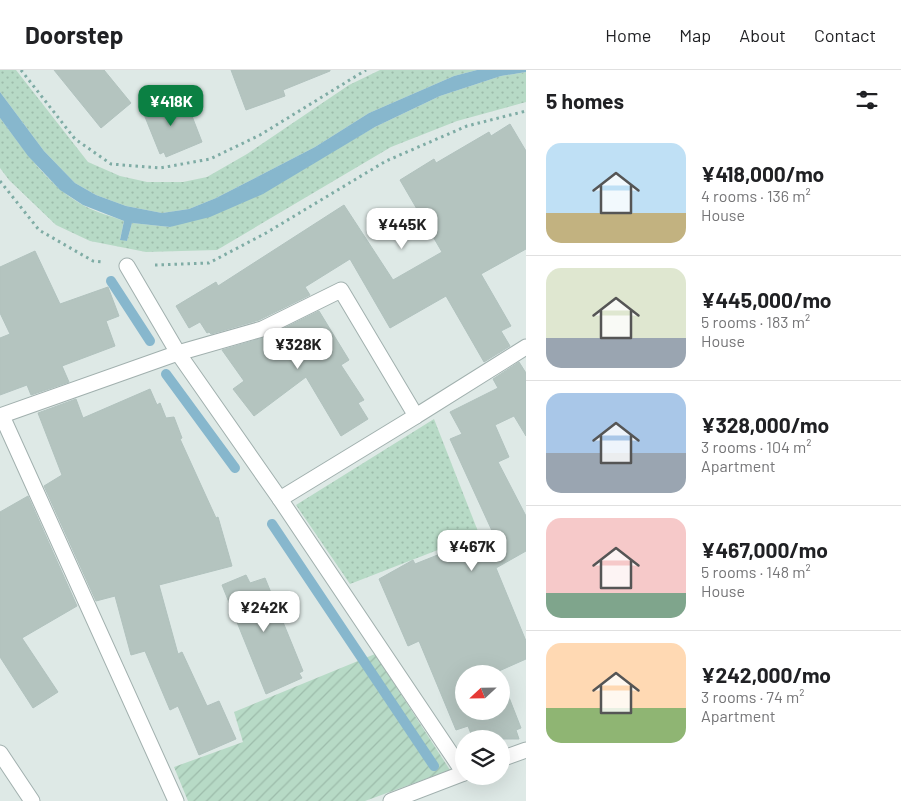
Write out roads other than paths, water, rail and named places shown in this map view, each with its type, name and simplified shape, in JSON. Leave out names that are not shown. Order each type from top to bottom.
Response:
[{"type":"street","points":[[127,266],[178,353],[280,499],[455,760]]},
{"type":"street","points":[[176,801],[1,416],[178,353],[262,329],[341,290],[416,416]]},
{"type":"street","points":[[280,499],[526,347]]},
{"type":"street","points":[[510,756],[526,750]]},
{"type":"street","points":[[0,753],[32,801]]},
{"type":"street","points":[[391,801],[455,776]]},
{"type":"water","points":[[477,70],[526,70],[526,72],[501,76],[440,96],[375,127],[263,194],[210,217],[170,227],[132,223],[127,241],[120,240],[124,221],[83,205],[60,190],[28,156],[0,118],[0,92],[44,151],[75,183],[96,195],[126,206],[162,213],[189,209],[216,198],[315,147],[369,113],[454,76]]},
{"type":"waterway","points":[[111,281],[150,341]]},
{"type":"waterway","points":[[166,374],[235,468]]},
{"type":"waterway","points":[[272,524],[434,766]]}]
